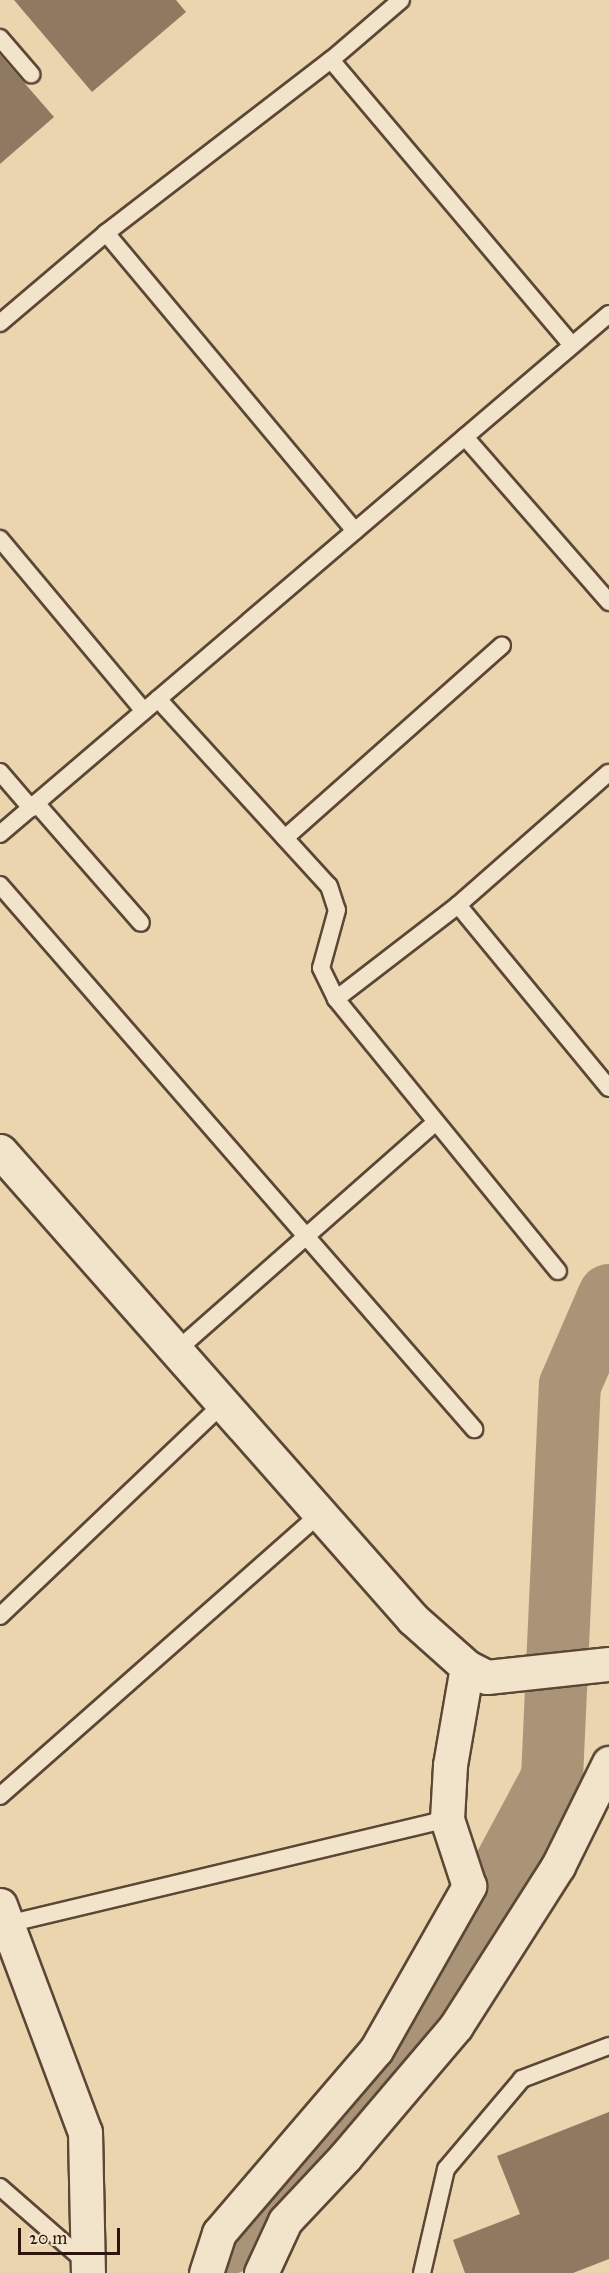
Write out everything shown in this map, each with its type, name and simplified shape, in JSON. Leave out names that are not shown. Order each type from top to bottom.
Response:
[{"type":"street","points":[[0,1151],[413,1619],[477,1672],[604,1664]]},
{"type":"street","points":[[206,2273],[219,2232],[376,2050],[469,1886],[447,1819],[450,1765],[477,1672]]},
{"type":"street","points":[[261,2273],[285,2221],[345,2157],[456,2026],[558,1866],[609,1763]]},
{"type":"street","points":[[3,1914],[85,2132],[89,2270]]},
{"type":"lane","points":[[0,323],[106,233],[331,60],[401,0]]},
{"type":"lane","points":[[0,38],[31,74]]},
{"type":"lane","points":[[331,60],[572,345]]},
{"type":"lane","points":[[106,233],[355,531]]},
{"type":"lane","points":[[0,834],[608,315]]},
{"type":"lane","points":[[465,436],[607,596]]},
{"type":"lane","points":[[0,539],[144,711]]},
{"type":"lane","points":[[285,838],[502,645]]},
{"type":"lane","points":[[158,699],[329,886],[337,910],[321,968],[336,999],[558,1271]]},
{"type":"lane","points":[[0,772],[34,805],[141,923]]},
{"type":"lane","points":[[336,999],[458,904],[608,773]]},
{"type":"lane","points":[[0,885],[474,1430]]},
{"type":"lane","points":[[458,904],[609,1088]]},
{"type":"lane","points":[[176,1351],[436,1122]]},
{"type":"lane","points":[[0,1616],[223,1404]]},
{"type":"lane","points":[[0,1796],[320,1514]]},
{"type":"lane","points":[[3,1914],[447,1819]]},
{"type":"lane","points":[[422,2273],[446,2169],[522,2079],[609,2046]]},
{"type":"lane","points":[[0,2187],[89,2270]]},
{"type":"building","points":[[14,0],[176,0],[186,12],[92,92]]},
{"type":"building","points":[[0,55],[54,117],[0,164]]},
{"type":"building","points":[[609,2112],[609,2259],[573,2273],[465,2273],[453,2240],[520,2214],[497,2156]]},
{"type":"waterway","points":[[230,2243],[399,2063],[552,1778],[570,1385],[609,1295]]}]
